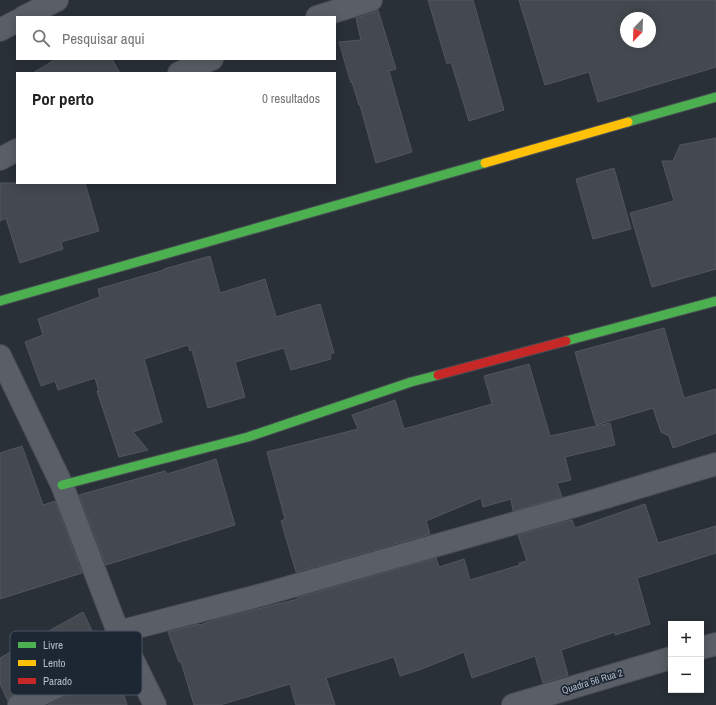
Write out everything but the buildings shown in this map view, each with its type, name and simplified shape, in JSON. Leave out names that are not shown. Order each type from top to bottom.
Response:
[{"type":"street","points":[[26,16],[57,0]]},
{"type":"street","points":[[320,16],[371,0]]},
{"type":"street","points":[[0,30],[16,22]]},
{"type":"street","points":[[181,72],[210,60]]},
{"type":"street","points":[[0,301],[716,97]]},
{"type":"street","points":[[0,159],[16,151]]},
{"type":"street","points":[[62,485],[248,437],[411,382],[716,301]]},
{"type":"street","points":[[0,356],[62,485],[118,631]]},
{"type":"street","points":[[122,631],[264,594],[596,500],[716,464]]},
{"type":"street","points":[[704,647],[716,644]]},
{"type":"street","name":"Quadra 56 Rua 2","points":[[513,705],[668,659]]},
{"type":"street","points":[[142,678],[155,705]]},
{"type":"street","points":[[19,705],[40,695]]},
{"type":"traffic: fast","points":[[628,122],[716,97]]},
{"type":"traffic: fast","points":[[0,301],[485,163]]},
{"type":"traffic: fast","points":[[566,341],[716,301]]},
{"type":"traffic: fast","points":[[62,485],[248,437],[411,382],[438,375]]},
{"type":"traffic: slow","points":[[485,163],[628,122]]},
{"type":"traffic: jam","points":[[438,375],[566,341]]}]
